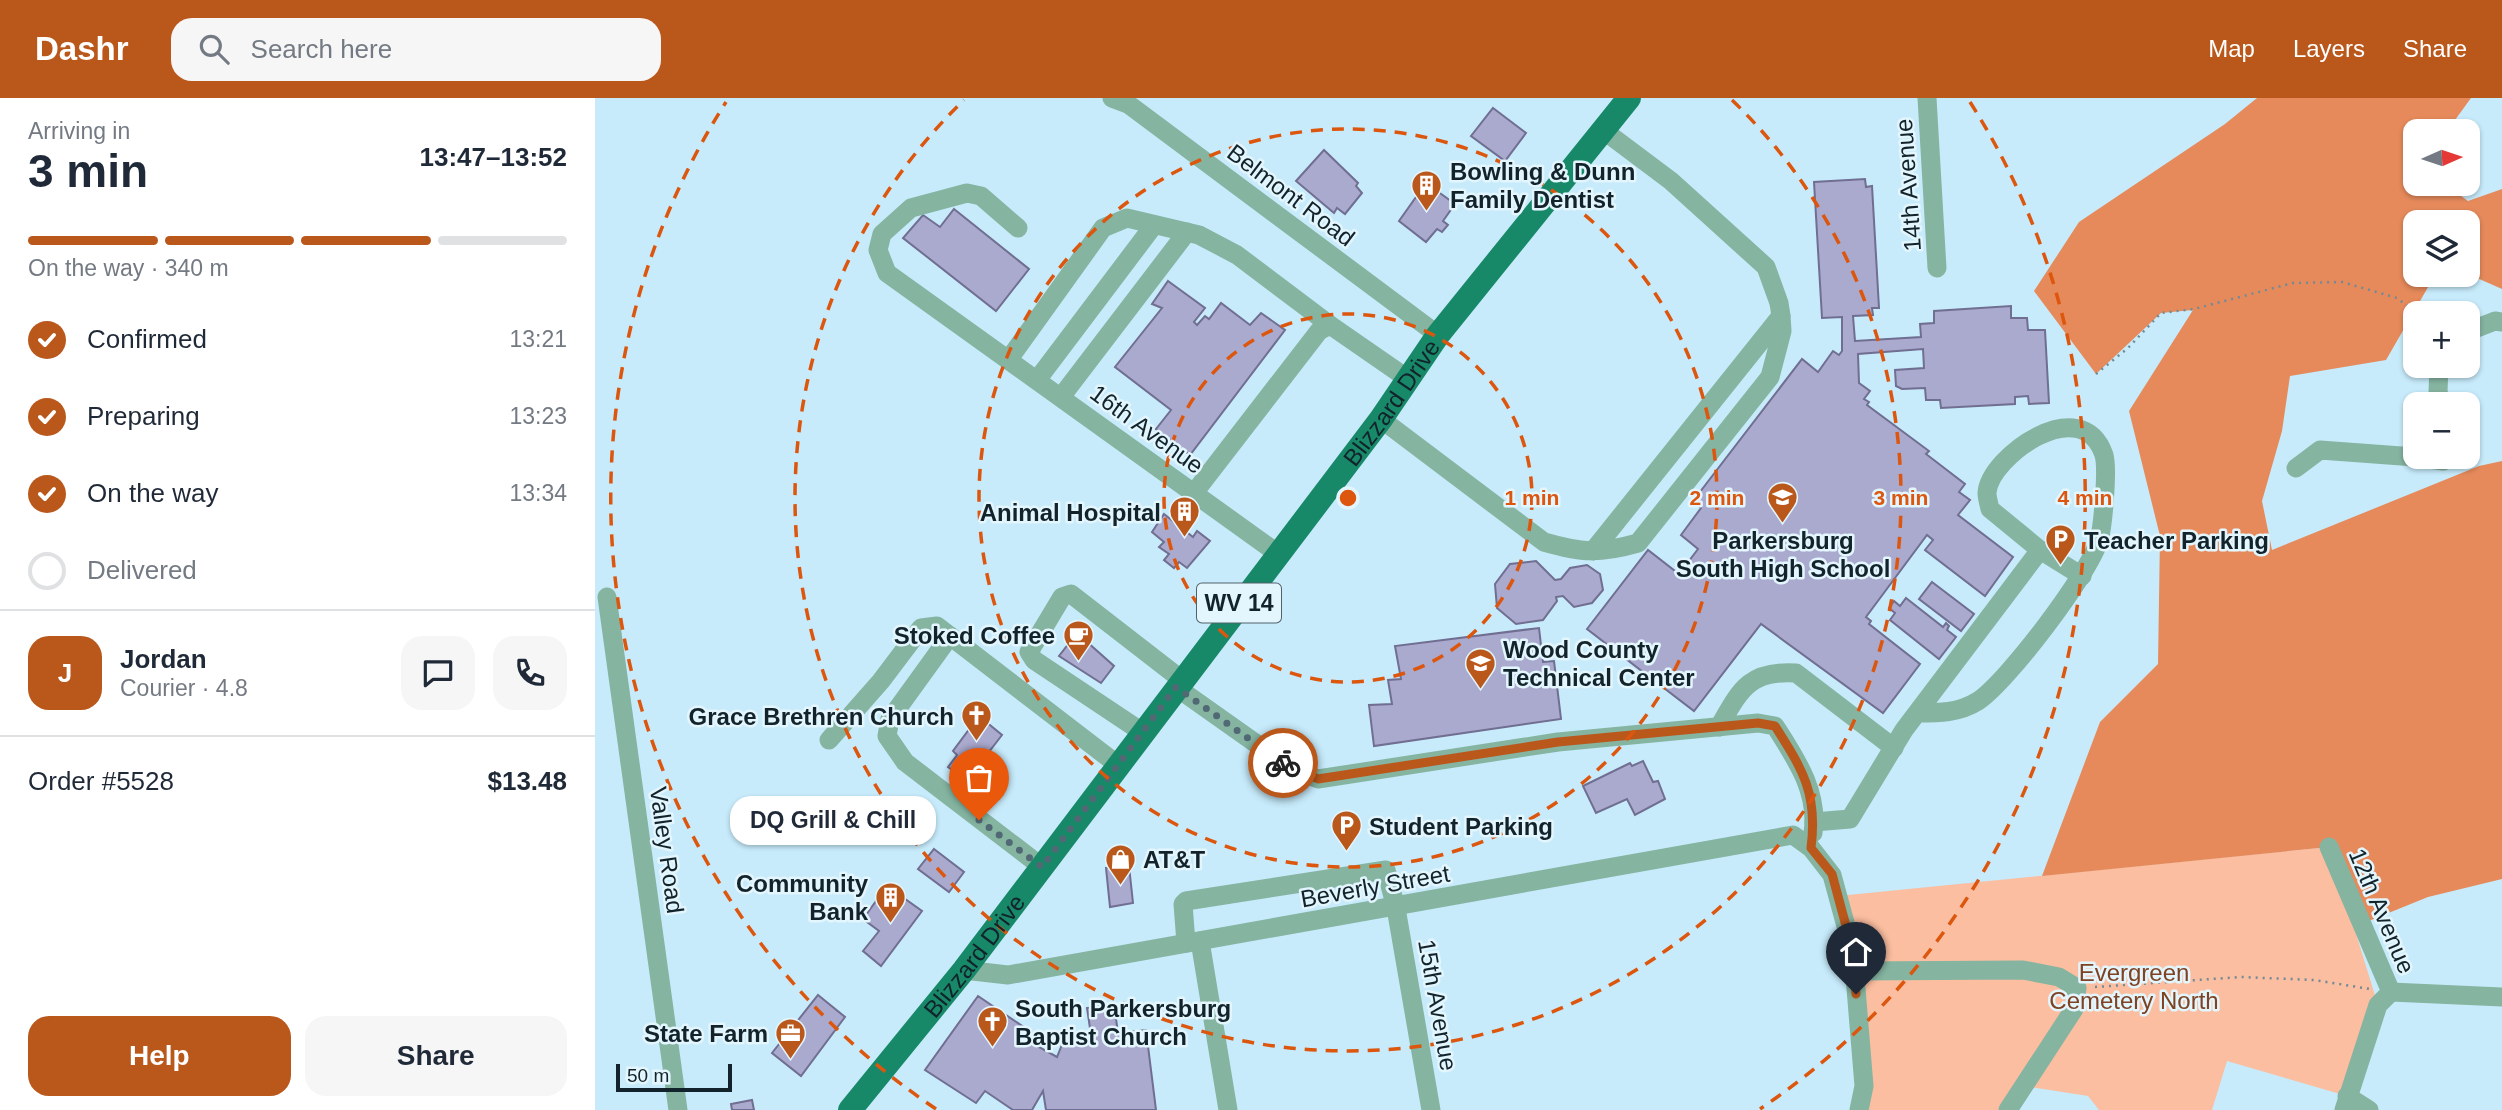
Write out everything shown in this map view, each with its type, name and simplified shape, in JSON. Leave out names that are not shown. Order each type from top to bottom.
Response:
[{"type":"main road","name":"Blizzard Drive","points":[[858,1106],[1381,419],[1437,335],[1629,98]]},
{"type":"street","name":"Belmont Road","points":[[1112,98],[1128,104],[1437,335]]},
{"type":"street","name":"14th Avenue","points":[[1927,98],[1937,268]]},
{"type":"street","points":[[1381,419],[1544,542],[1571,550],[1606,552],[1638,543],[1770,377],[1782,331],[1780,303],[1766,267],[1671,181],[1604,130]]},
{"type":"street","name":"16th Avenue","points":[[1018,228],[981,197],[967,193],[911,208],[882,234],[878,250],[887,273],[1277,553]]},
{"type":"street","points":[[1009,359],[1103,228],[1127,218],[1199,235],[1237,255],[1408,379]]},
{"type":"street","points":[[1037,380],[1154,225]]},
{"type":"street","points":[[1061,397],[1187,232]]},
{"type":"street","points":[[1593,551],[1781,316]]},
{"type":"street","points":[[2480,327],[2495,321],[2502,322]]},
{"type":"street","points":[[1193,493],[1319,331],[1330,325]]},
{"type":"street","points":[[1917,713],[1952,713],[1979,700],[2022,655],[2083,576],[2099,540],[2104,455],[2090,435],[2069,425],[2046,430],[1999,466],[1987,491],[1990,509],[2040,550],[2083,576]]},
{"type":"street","points":[[2296,468],[2320,450],[2403,456]]},
{"type":"street","points":[[1814,822],[1850,819],[1917,713],[2040,550]]},
{"type":"street","points":[[1142,733],[1034,660],[1029,652],[1062,597],[1070,594],[1179,683],[1292,769],[1318,779],[1558,742],[1758,723],[1775,726],[1805,774],[1814,822],[1811,848],[1832,874],[1853,952],[1864,1086],[1859,1110]]},
{"type":"street","name":"Valley Road","points":[[607,597],[678,1110]]},
{"type":"street","points":[[829,740],[881,681],[921,628],[937,626],[1118,765]]},
{"type":"street","points":[[950,636],[890,719],[887,736],[905,762],[1042,867]]},
{"type":"street","points":[[1719,727],[1739,692],[1758,676],[1795,673],[1894,748]]},
{"type":"street","name":"Beverly Street","points":[[964,970],[1007,975],[1396,908],[1793,835],[1811,848]]},
{"type":"street","name":"12th Avenue","points":[[2329,847],[2391,992],[2378,1006],[2345,1103]]},
{"type":"street","name":"15th Avenue","points":[[1193,942],[1183,904],[1186,901],[1380,870],[1388,873],[1431,1110]]},
{"type":"street","points":[[1193,942],[1228,1110]]},
{"type":"street","points":[[1854,971],[2023,970],[2059,977],[2077,988],[2074,1009],[2008,1110]]},
{"type":"street","points":[[2391,992],[2502,997]]},
{"type":"street","points":[[2345,1103],[2369,1110]]},
{"type":"path","points":[[2096,374],[2128,348],[2161,313],[2194,309],[2293,283],[2342,282],[2397,298],[2403,303]]},
{"type":"path","points":[[2077,988],[2241,976],[2313,980],[2391,992]]},
{"type":"green space","name":"Evergreen Cemetery North","points":[[2329,847],[2378,1005],[2347,1096],[2227,1061],[2212,1110],[2099,1110],[2088,1096],[2024,1086],[2008,1110],[1859,1110],[1838,896]]},
{"type":"shaded area","points":[[2257,98],[2471,98],[2456,119],[2403,119],[2403,196],[2461,196],[2468,201],[2502,189],[2502,289],[2480,279],[2480,210],[2403,210],[2403,287],[2428,287],[2420,301],[2403,301],[2403,331],[2386,360],[2290,376],[2282,431],[2262,501],[2272,550],[2472,469],[2480,469],[2480,466],[2502,461],[2502,879],[2428,897],[2354,927],[2329,847],[2042,876],[2100,722],[2158,664],[2160,536],[2129,411],[2193,310],[2161,313],[2096,374],[2034,291],[2079,222],[2225,124]]},
{"type":"building","points":[[1493,108],[1526,133],[1505,161],[1471,136]]},
{"type":"building","points":[[1324,150],[1358,183],[1356,186],[1362,193],[1345,214],[1337,208],[1334,213],[1296,181]]},
{"type":"building","name":"Parkersburg South High School","points":[[1865,179],[1866,187],[1872,186],[1879,308],[1872,308],[1873,315],[1853,316],[1855,341],[1921,337],[1920,324],[1934,323],[1934,311],[2011,306],[2011,318],[2027,318],[2028,330],[2045,330],[2049,403],[2029,404],[2028,396],[2015,397],[2015,404],[1941,408],[1940,400],[1926,400],[1925,388],[1902,389],[1896,386],[1895,370],[1924,368],[1923,349],[1858,354],[1859,383],[1870,391],[1864,399],[1869,402],[1867,405],[1929,451],[1926,454],[1965,484],[1959,492],[1970,500],[1958,515],[2013,557],[1985,596],[1925,550],[1933,540],[1927,535],[1866,617],[1871,621],[1869,624],[1920,664],[1883,713],[1761,624],[1694,711],[1587,629],[1648,550],[1679,574],[1698,549],[1681,535],[1701,508],[1693,501],[1802,359],[1818,372],[1833,351],[1839,355],[1842,351],[1842,317],[1822,318],[1814,182]]},
{"type":"building","name":"Bowling & Dunn Family Dentist","points":[[1426,183],[1455,204],[1443,221],[1448,225],[1442,232],[1437,229],[1426,242],[1399,221]]},
{"type":"building","points":[[954,209],[1029,269],[996,311],[903,238],[923,215],[940,227]]},
{"type":"building","points":[[1168,281],[1205,308],[1194,322],[1197,325],[1205,316],[1209,319],[1221,303],[1250,325],[1261,313],[1285,330],[1190,455],[1156,429],[1171,410],[1115,367],[1162,308],[1152,304]]},
{"type":"building","name":"Animal Hospital","points":[[1164,514],[1193,537],[1197,531],[1210,541],[1187,568],[1179,562],[1174,568],[1164,560],[1169,554],[1159,547],[1164,542],[1152,532]]},
{"type":"building","points":[[1536,561],[1555,580],[1561,579],[1570,568],[1587,565],[1600,574],[1603,590],[1592,603],[1574,607],[1563,596],[1556,597],[1557,601],[1543,620],[1516,624],[1497,608],[1495,584],[1510,564]]},
{"type":"building","points":[[1932,582],[1974,614],[1961,631],[1919,599]]},
{"type":"building","points":[[1906,598],[1943,627],[1946,623],[1949,626],[1947,630],[1956,637],[1939,659],[1890,620],[1895,613],[1889,608],[1894,601],[1900,606]]},
{"type":"building","points":[[1539,628],[1543,662],[1554,661],[1561,719],[1374,746],[1369,705],[1392,704],[1388,680],[1401,679],[1395,646]]},
{"type":"building","points":[[1077,633],[1114,666],[1101,683],[1059,656]]},
{"type":"building","name":"Grace Brethren Church","points":[[979,716],[1002,735],[982,761],[989,766],[983,774],[975,769],[966,780],[948,767],[957,755],[953,751]]},
{"type":"building","points":[[1643,761],[1653,782],[1658,781],[1665,799],[1635,815],[1627,799],[1596,813],[1583,786],[1630,763],[1632,766]]},
{"type":"building","points":[[934,849],[964,872],[949,892],[918,869]]},
{"type":"building","name":"AT&T","points":[[1129,866],[1133,903],[1110,907],[1106,868]]},
{"type":"building","name":"Community Bank","points":[[887,886],[922,911],[881,966],[863,951],[879,931],[863,919]]},
{"type":"building","points":[[818,995],[845,1017],[801,1076],[772,1053]]},
{"type":"building","name":"South Parkersburg Baptist Church","points":[[978,996],[1034,1034],[1028,1041],[1057,1057],[1063,1042],[1091,1035],[1087,1008],[1114,1004],[1118,1033],[1146,1030],[1156,1110],[1046,1110],[1043,1091],[1032,1110],[1013,1110],[985,1091],[976,1103],[925,1070]]},
{"type":"building","points":[[752,1100],[754,1110],[732,1110],[731,1104]]},
{"type":"way so far","points":[[979,820],[1042,867],[1176,687],[1283,763]]},
{"type":"place","name":"Bowling & Dunn Family Dentist","points":[[1427,212]]},
{"type":"place","name":"Parkersburg South High School","points":[[1783,525]]},
{"type":"place","name":"Animal Hospital","points":[[1184,539]]},
{"type":"place","name":"Teacher Parking","points":[[2061,567]]},
{"type":"place","name":"Stoked Coffee","points":[[1078,662]]},
{"type":"place","name":"Wood County Technical Center","points":[[1480,690]]},
{"type":"place","name":"Grace Brethren Church","points":[[977,743]]},
{"type":"place","name":"DQ Grill & Chill","points":[[979,820]]},
{"type":"place","name":"Student Parking","points":[[1346,853]]},
{"type":"place","name":"AT&T","points":[[1120,886]]},
{"type":"place","name":"Community Bank","points":[[891,924]]},
{"type":"place","name":"South Parkersburg Baptist Church","points":[[992,1049]]},
{"type":"place","name":"State Farm","points":[[791,1060]]},
{"type":"route","points":[[1283,763],[1318,779],[1558,742],[1758,723],[1775,726],[1805,774],[1814,822],[1811,848],[1832,874],[1853,952],[1856,994]]}]
